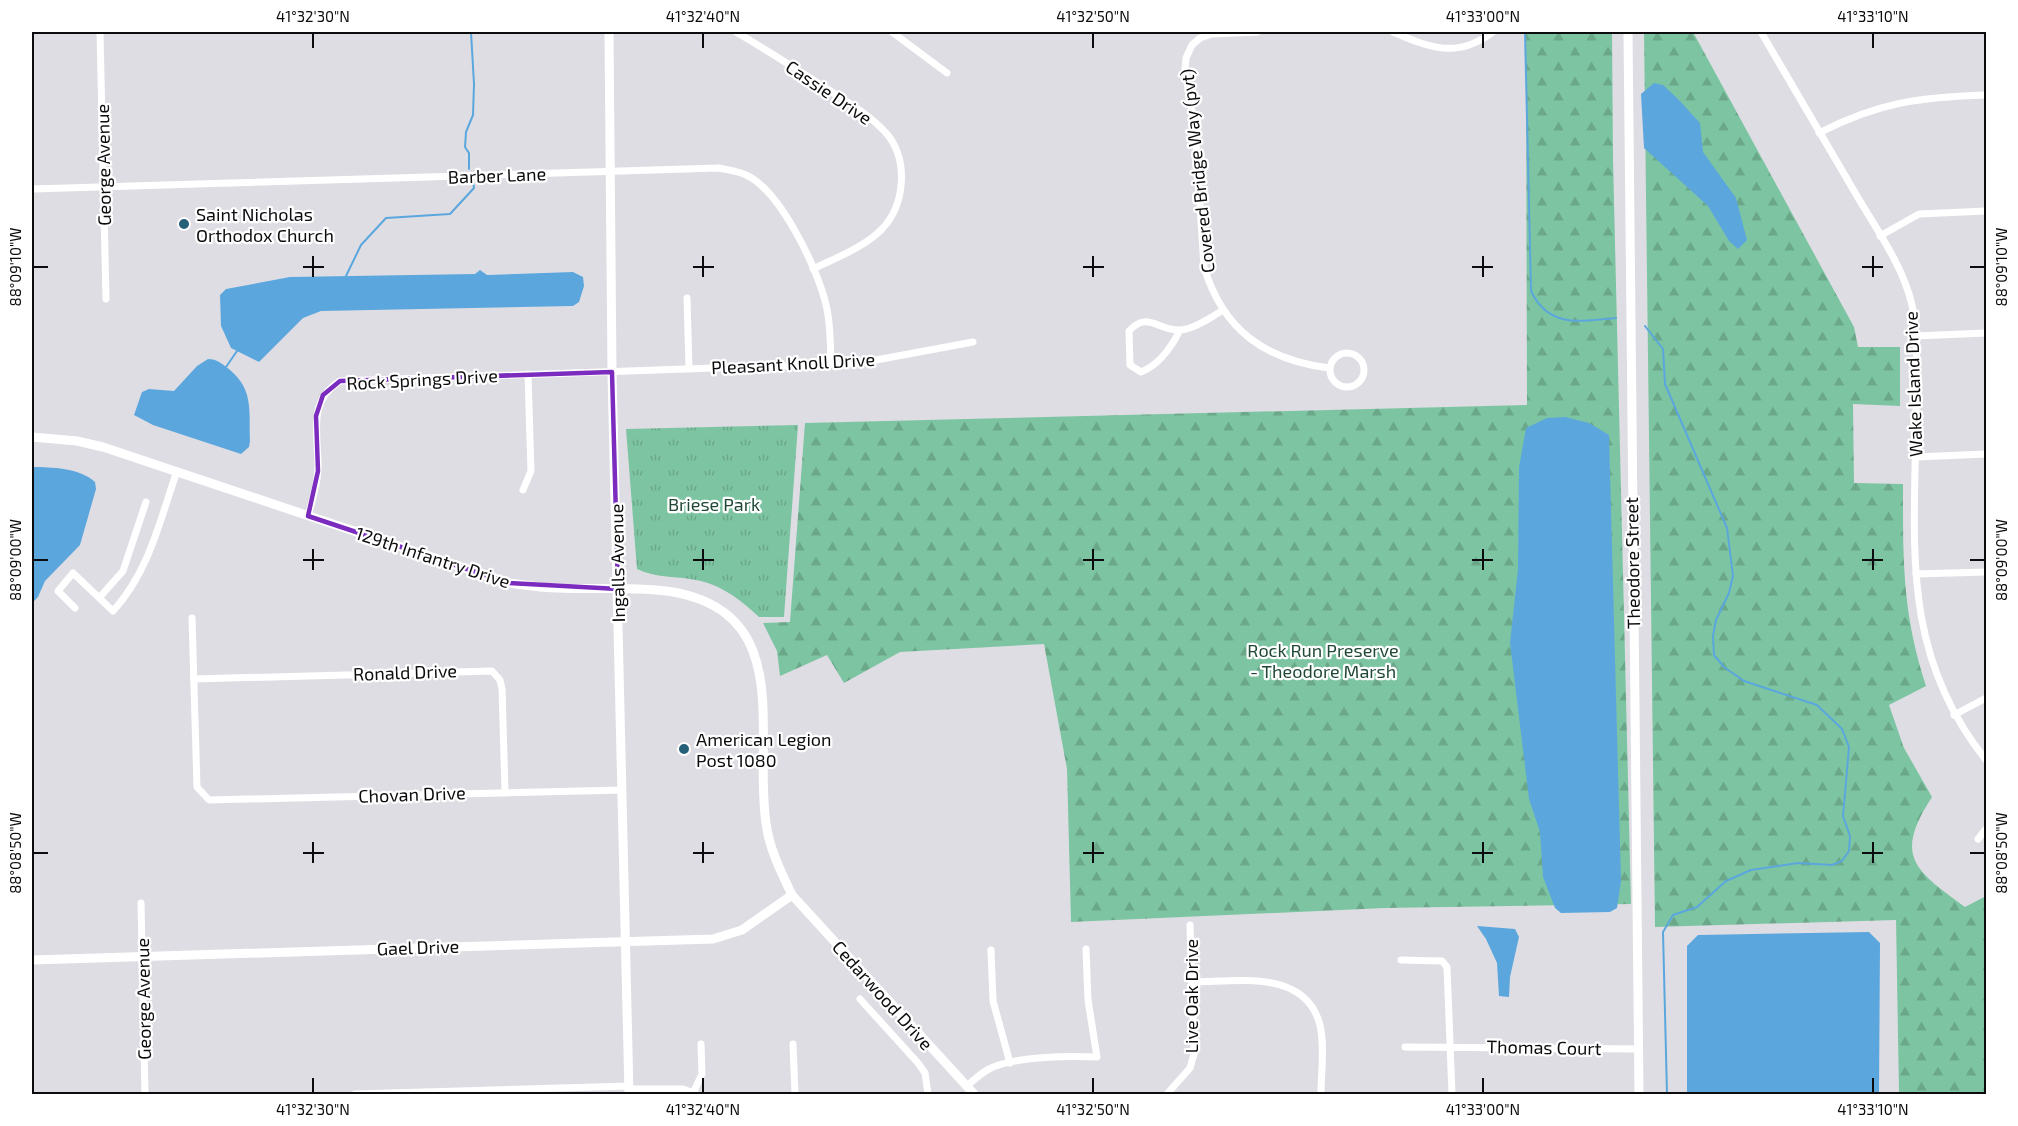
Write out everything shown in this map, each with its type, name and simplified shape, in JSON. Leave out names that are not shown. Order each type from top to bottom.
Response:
[{"type":"street","name":"George Avenue","points":[[100,32],[106,299]]},
{"type":"street","name":"Ingalls Avenue","points":[[609,32],[612,372],[629,1090]]},
{"type":"street","name":"Cassie Drive","points":[[736,32],[865,113],[888,136],[900,160],[902,181],[899,198],[881,230],[864,243],[813,269]]},
{"type":"street","points":[[892,32],[947,73]]},
{"type":"street","name":"Covered Bridge Way (pvt)","points":[[1257,32],[1212,34],[1200,38],[1192,45],[1186,58],[1185,70],[1195,129],[1204,267],[1210,288],[1223,310],[1240,331],[1260,348],[1286,359],[1329,368]]},
{"type":"street","points":[[1393,32],[1426,46],[1443,50],[1464,46],[1493,32]]},
{"type":"street","name":"Theodore Street","points":[[1628,32],[1639,1095]]},
{"type":"street","name":"Wake Island Drive","points":[[1761,32],[1880,236],[1908,292],[1915,336],[1916,574],[1919,615],[1928,653],[1954,715],[1986,760]]},
{"type":"street","points":[[1820,133],[1852,116],[1884,106],[1928,96],[1986,95]]},
{"type":"street","name":"Barber Lane","points":[[32,189],[719,168],[746,175],[768,191],[785,215],[813,269],[826,302],[831,364]]},
{"type":"street","points":[[1880,236],[1919,214],[1986,211]]},
{"type":"street","points":[[687,298],[689,368]]},
{"type":"street","points":[[1180,330],[1171,348],[1150,368],[1141,372],[1130,365],[1129,331],[1136,323],[1143,321],[1180,330],[1209,319],[1223,310]]},
{"type":"street","points":[[1915,336],[1986,333]]},
{"type":"street","name":"Pleasant Knoll Drive","points":[[612,372],[860,363],[973,342]]},
{"type":"street","points":[[1351,352],[1361,358],[1365,368],[1362,380],[1351,387],[1333,380],[1329,368],[1335,358],[1351,352]]},
{"type":"street","name":"Rock Springs Drive","points":[[308,516],[318,471],[318,405],[331,386],[340,381],[356,378],[612,372]]},
{"type":"street","points":[[523,490],[531,471],[528,374]]},
{"type":"street","name":"129th Infantry Drive","points":[[32,437],[77,441],[177,471],[509,583],[555,588],[672,592],[699,599],[723,610],[743,630],[756,654],[761,678],[766,823],[776,864],[792,895]]},
{"type":"street","points":[[1916,457],[1986,454]]},
{"type":"street","points":[[75,608],[58,591],[73,573],[113,611],[127,596],[144,567],[177,471]]},
{"type":"street","points":[[99,598],[123,571],[146,502]]},
{"type":"street","points":[[1916,574],[1986,572]]},
{"type":"street","points":[[192,618],[194,678]]},
{"type":"street","name":"Ronald Drive","points":[[194,678],[492,671],[501,680],[502,689],[505,791]]},
{"type":"street","name":"Chovan Drive","points":[[194,678],[196,787],[209,800],[505,791],[622,790]]},
{"type":"street","points":[[1954,715],[1986,698]]},
{"type":"street","points":[[1978,839],[1986,829]]},
{"type":"street","name":"Gael Drive","points":[[32,960],[713,939],[742,930],[792,895]]},
{"type":"street","name":"Cedarwood Drive","points":[[792,895],[974,1095]]},
{"type":"street","name":"George Avenue","points":[[141,903],[145,1095]]},
{"type":"street","name":"Live Oak Drive","points":[[1167,1095],[1190,1068],[1194,1054],[1190,925]]},
{"type":"street","points":[[967,1086],[987,1069],[1010,1063],[1061,1056],[1097,1057],[1088,1000],[1086,949]]},
{"type":"street","points":[[991,950],[993,1001],[1010,1063]]},
{"type":"street","points":[[1401,960],[1442,962],[1448,967],[1452,1095]]},
{"type":"street","points":[[1192,982],[1268,981],[1296,992],[1308,1002],[1320,1027],[1321,1095]]},
{"type":"street","points":[[860,999],[918,1063],[925,1073],[928,1095]]},
{"type":"street","points":[[356,1095],[669,1088],[695,1093],[702,1074],[701,1044]]},
{"type":"street","points":[[793,1044],[795,1095]]},
{"type":"street","name":"Thomas Court","points":[[1405,1047],[1638,1049]]},
{"type":"highlighted area","points":[[612,372],[618,589],[509,583],[308,516],[318,471],[316,416],[323,395],[340,381],[356,378]]},
{"type":"green space","name":"Rock Run Preserve - Theodore Marsh","points":[[1526,32],[1612,32],[1631,904],[1385,908],[1071,922],[1067,769],[1044,644],[900,652],[844,683],[827,655],[780,676],[777,651],[763,623],[790,622],[805,423],[1527,405]]},
{"type":"green space","points":[[1644,32],[1693,32],[1854,327],[1858,347],[1900,347],[1900,406],[1853,404],[1854,483],[1903,484],[1904,562],[1908,610],[1926,686],[1889,705],[1904,748],[1932,797],[1920,817],[1914,834],[1912,848],[1915,861],[1933,883],[1965,907],[1986,896],[1986,1094],[1899,1094],[1896,920],[1655,927]]},
{"type":"green space","name":"Briese Park","points":[[798,425],[784,617],[759,617],[730,594],[705,582],[637,569],[626,429]]},
{"type":"water","points":[[1654,83],[1663,85],[1700,123],[1703,152],[1736,198],[1747,240],[1738,249],[1729,241],[1708,206],[1644,148],[1641,94]]},
{"type":"water","points":[[480,270],[487,275],[573,272],[583,277],[584,286],[579,302],[573,306],[321,311],[303,318],[259,362],[231,348],[221,326],[220,295],[226,289],[290,277],[475,274]]},
{"type":"water","points":[[208,359],[225,366],[241,382],[245,390],[249,408],[250,441],[249,447],[241,454],[153,425],[134,415],[142,392],[149,389],[174,391],[197,366]]},
{"type":"water","points":[[1565,417],[1589,423],[1609,435],[1621,881],[1617,908],[1610,912],[1561,913],[1555,908],[1543,877],[1540,832],[1529,799],[1510,643],[1518,569],[1519,467],[1526,428],[1547,418]]},
{"type":"water","points":[[32,467],[56,468],[82,474],[95,482],[96,489],[80,545],[45,581],[38,597],[32,603]]},
{"type":"water","points":[[1477,926],[1515,929],[1519,937],[1510,977],[1509,997],[1499,996],[1497,963]]},
{"type":"water","points":[[1869,932],[1880,943],[1879,1094],[1687,1094],[1687,946],[1698,935]]},
{"type":"waterway","points":[[469,169],[469,153],[465,147],[466,132],[473,115],[471,32]]},
{"type":"waterway","points":[[1525,32],[1531,291],[1538,303],[1547,312],[1557,317],[1578,321],[1616,318]]},
{"type":"waterway","points":[[346,276],[361,245],[386,218],[450,214],[474,188],[473,182]]},
{"type":"waterway","points":[[1645,326],[1663,349],[1665,384],[1727,528],[1733,576],[1729,593],[1716,620],[1713,636],[1714,655],[1724,667],[1744,681],[1817,705],[1842,729],[1849,747],[1843,816],[1850,836],[1849,851],[1842,861],[1832,865],[1798,863],[1751,870],[1726,881],[1697,907],[1673,915],[1663,932],[1667,1094]]},
{"type":"waterway","points":[[226,367],[237,351]]},
{"type":"place","name":"Saint Nicholas Orthodox Church","points":[[184,224]]},
{"type":"place","name":"American Legion Post 1080","points":[[684,749]]}]
